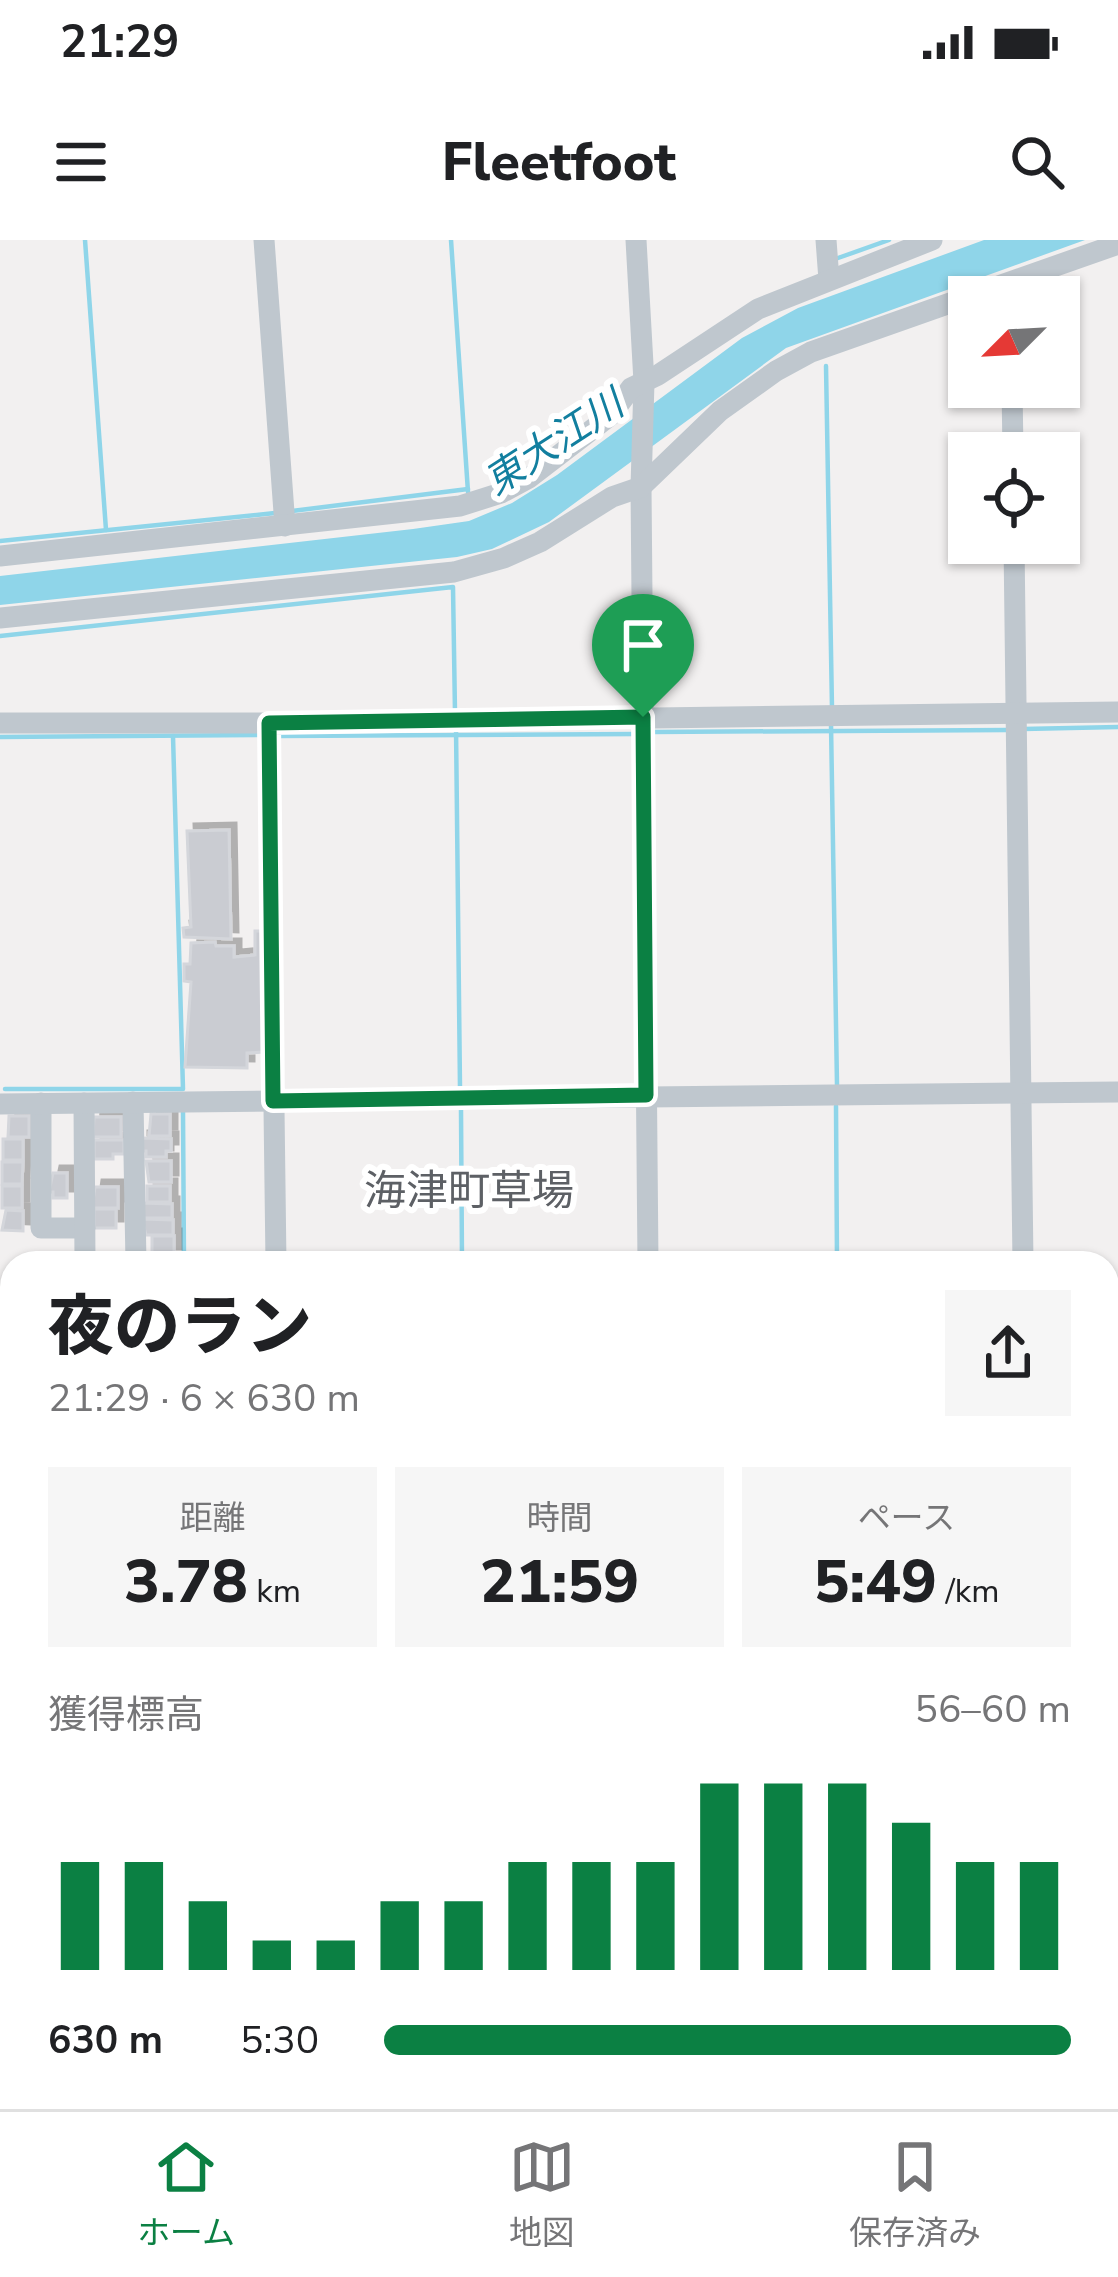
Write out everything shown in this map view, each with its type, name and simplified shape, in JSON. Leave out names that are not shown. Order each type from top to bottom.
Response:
[{"type":"street","points":[[264,240],[284,526]]},
{"type":"street","points":[[636,240],[644,388],[648,1251]]},
{"type":"street","points":[[826,240],[829,280]]},
{"type":"street","points":[[0,556],[460,506],[501,493],[555,460],[611,415],[631,388],[644,388],[758,309],[932,240]]},
{"type":"street","points":[[1042,276],[1118,244]]},
{"type":"street","points":[[0,618],[454,572],[505,559],[642,480],[720,411],[776,370],[811,352],[948,309]]},
{"type":"street","points":[[1014,564],[1023,1251]]},
{"type":"street","points":[[0,723],[1118,712]]},
{"type":"street","points":[[269,723],[276,1251]]},
{"type":"street","points":[[0,1104],[1118,1092]]},
{"type":"street","points":[[133,1102],[136,1251]]},
{"type":"street","points":[[41,1103],[41,1228],[85,1228]]},
{"type":"street","points":[[84,1103],[85,1251]]},
{"type":"water","points":[[984,240],[1085,240],[985,276],[948,276],[948,289],[786,348],[549,522],[492,549],[457,557],[0,605],[0,576],[469,521],[512,503],[557,475],[742,338],[798,308]]},
{"type":"building","points":[[229,830],[231,939],[184,937],[183,928],[191,927],[187,831]]},
{"type":"building","points":[[255,931],[263,931],[264,1052],[247,1053],[247,1068],[185,1067],[191,982],[184,981],[184,964],[190,964],[191,943],[234,946],[234,957],[255,955]]},
{"type":"building","points":[[151,1114],[170,1114],[170,1136],[149,1136]]},
{"type":"building","points":[[9,1116],[29,1116],[29,1137],[8,1137]]},
{"type":"building","points":[[94,1117],[121,1117],[121,1137],[93,1137]]},
{"type":"building","points":[[141,1138],[171,1139],[171,1151],[166,1151],[166,1157],[146,1157]]},
{"type":"building","points":[[3,1139],[23,1139],[23,1160],[3,1160]]},
{"type":"building","points":[[94,1140],[124,1140],[124,1154],[94,1159]]},
{"type":"building","points":[[146,1161],[171,1161],[171,1182],[149,1182]]},
{"type":"building","points":[[2,1162],[23,1162],[22,1184],[2,1184]]},
{"type":"building","points":[[53,1173],[67,1173],[67,1198],[53,1198],[49,1192]]},
{"type":"building","points":[[2,1186],[22,1186],[22,1208],[2,1208]]},
{"type":"building","points":[[147,1186],[170,1186],[170,1202],[147,1202]]},
{"type":"building","points":[[95,1187],[118,1187],[118,1208],[92,1208]]},
{"type":"building","points":[[141,1203],[172,1204],[172,1218],[144,1218]]},
{"type":"building","points":[[94,1209],[116,1209],[116,1228],[94,1228]]},
{"type":"building","points":[[6,1210],[23,1211],[23,1231],[2,1230]]},
{"type":"building","points":[[142,1219],[173,1220],[173,1235],[146,1235]]},
{"type":"building","points":[[152,1236],[174,1236],[174,1251],[152,1251]]},
{"type":"waterway","points":[[85,240],[106,530]]},
{"type":"waterway","name":"東大江川","points":[[451,240],[468,492]]},
{"type":"waterway","points":[[838,258],[889,240]]},
{"type":"waterway","points":[[826,366],[832,708]]},
{"type":"waterway","name":"東大江川","points":[[292,511],[468,489]]},
{"type":"waterway","points":[[0,541],[275,513]]},
{"type":"waterway","points":[[0,636],[453,587],[455,713]]},
{"type":"waterway","points":[[831,724],[837,1085]]},
{"type":"waterway","points":[[456,727],[460,1088]]},
{"type":"waterway","points":[[1023,729],[1118,727]]},
{"type":"waterway","points":[[653,732],[1007,730]]},
{"type":"waterway","points":[[277,736],[637,734]]},
{"type":"waterway","points":[[0,737],[264,735]]},
{"type":"waterway","points":[[5,1089],[183,1089],[173,736]]},
{"type":"waterway","points":[[836,1106],[837,1251]]},
{"type":"waterway","points":[[461,1110],[462,1251]]},
{"type":"waterway","points":[[183,1111],[184,1251]]},
{"type":"district","name":"海津町草場","points":[[469,1191]]},
{"type":"route","points":[[643,717],[646,1095],[273,1101],[269,723],[643,717]]}]
